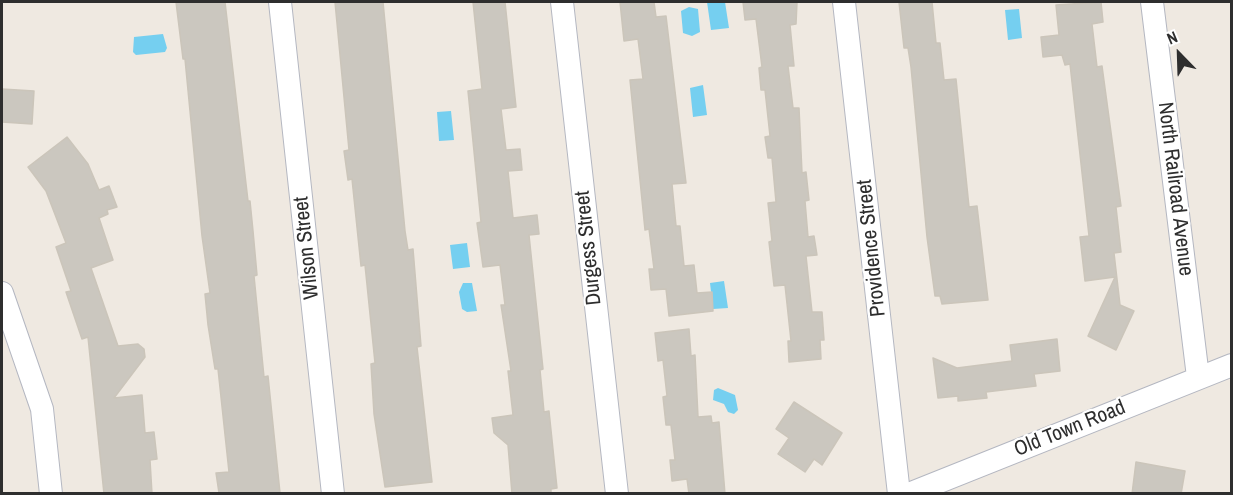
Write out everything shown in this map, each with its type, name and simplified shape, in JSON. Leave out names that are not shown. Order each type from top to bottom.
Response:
[{"type":"street","name":"Wilson Street","points":[[280,2],[333,494]]},
{"type":"street","name":"Durgess Street","points":[[562,2],[617,494]]},
{"type":"street","name":"Providence Street","points":[[844,2],[899,494]]},
{"type":"street","name":"North Railroad Avenue","points":[[1152,2],[1198,377]]},
{"type":"street","points":[[2,293],[42,409],[51,494]]},
{"type":"street","name":"Old Town Road","points":[[909,494],[933,489],[1198,377],[1232,365]]},
{"type":"water","points":[[707,2],[725,2],[729,28],[711,30]]},
{"type":"water","points":[[689,7],[698,9],[700,32],[692,36],[683,33],[681,11]]},
{"type":"water","points":[[1019,9],[1022,38],[1008,40],[1005,10]]},
{"type":"water","points":[[163,34],[167,48],[165,52],[136,55],[133,52],[134,37]]},
{"type":"water","points":[[703,85],[707,115],[693,117],[690,88]]},
{"type":"water","points":[[451,111],[454,140],[439,141],[437,112]]},
{"type":"water","points":[[467,243],[470,267],[453,269],[450,245]]},
{"type":"water","points":[[724,281],[728,308],[713,309],[710,283]]},
{"type":"water","points":[[463,283],[472,283],[477,311],[467,312],[462,309],[459,292]]},
{"type":"water","points":[[718,388],[735,395],[738,410],[734,414],[728,412],[724,404],[713,400],[714,390]]},
{"type":"building","points":[[176,2],[225,2],[248,201],[250,201],[257,275],[254,276],[264,377],[268,376],[280,493],[219,493],[216,473],[229,472],[218,369],[215,369],[208,325],[205,294],[210,293],[202,236],[185,59],[183,59]]},
{"type":"building","points":[[335,2],[383,2],[405,231],[408,250],[413,249],[421,346],[417,347],[432,482],[385,487],[374,414],[371,364],[375,363],[365,265],[361,266],[352,179],[348,180],[344,151],[349,150]]},
{"type":"building","points":[[473,2],[505,2],[516,107],[501,109],[506,150],[520,149],[522,170],[508,171],[513,218],[537,215],[539,234],[529,235],[543,369],[540,370],[544,412],[549,411],[557,488],[551,489],[551,494],[512,494],[508,445],[494,433],[492,418],[513,415],[508,371],[511,371],[501,305],[505,305],[500,265],[483,267],[477,223],[481,222],[468,91],[482,89]]},
{"type":"building","points":[[620,2],[654,2],[656,17],[666,16],[686,183],[672,184],[676,226],[680,226],[684,266],[694,265],[697,293],[712,292],[713,311],[669,316],[666,289],[651,290],[649,269],[654,269],[649,229],[645,230],[630,80],[643,79],[638,39],[624,41]]},
{"type":"building","points":[[743,2],[797,2],[796,24],[790,25],[794,66],[788,66],[793,108],[799,108],[802,173],[806,172],[809,200],[805,201],[808,237],[814,236],[817,255],[806,256],[812,312],[822,312],[824,340],[820,340],[821,359],[789,362],[788,341],[791,341],[785,285],[774,286],[769,242],[772,241],[768,203],[776,202],[772,158],[768,158],[765,137],[770,136],[765,90],[761,90],[759,68],[762,67],[756,19],[745,20]]},
{"type":"building","points":[[899,2],[932,2],[936,43],[940,43],[944,80],[956,79],[969,207],[977,206],[988,300],[942,304],[940,296],[935,296],[927,237],[911,67],[908,48],[904,48]]},
{"type":"building","points":[[1101,2],[1103,22],[1092,24],[1097,67],[1102,66],[1121,206],[1116,207],[1121,252],[1114,253],[1120,305],[1134,311],[1116,350],[1088,336],[1115,277],[1085,281],[1080,237],[1089,236],[1070,64],[1065,65],[1062,55],[1043,57],[1041,37],[1059,35],[1056,5]]},
{"type":"building","points":[[2,89],[34,91],[32,124],[2,122]]},
{"type":"building","points":[[67,137],[88,164],[99,190],[109,186],[117,207],[107,210],[108,214],[99,218],[113,260],[91,268],[118,346],[138,344],[144,349],[145,357],[114,398],[142,395],[145,433],[154,432],[157,459],[150,460],[152,494],[104,494],[88,337],[82,339],[66,292],[71,291],[56,247],[66,243],[46,191],[28,167]]},
{"type":"building","points":[[689,329],[691,356],[695,355],[698,417],[711,416],[712,423],[719,422],[725,494],[689,494],[687,479],[672,481],[670,460],[675,460],[671,425],[666,425],[663,397],[667,396],[663,360],[658,361],[655,333]]},
{"type":"building","points":[[1057,339],[1060,371],[1034,374],[1036,386],[986,392],[987,398],[958,401],[958,396],[938,398],[933,358],[957,368],[1012,361],[1010,345]]},
{"type":"building","points":[[794,402],[842,433],[822,465],[814,459],[805,472],[778,454],[789,438],[776,429]]},
{"type":"building","points":[[1136,462],[1185,471],[1181,494],[1132,494]]}]
